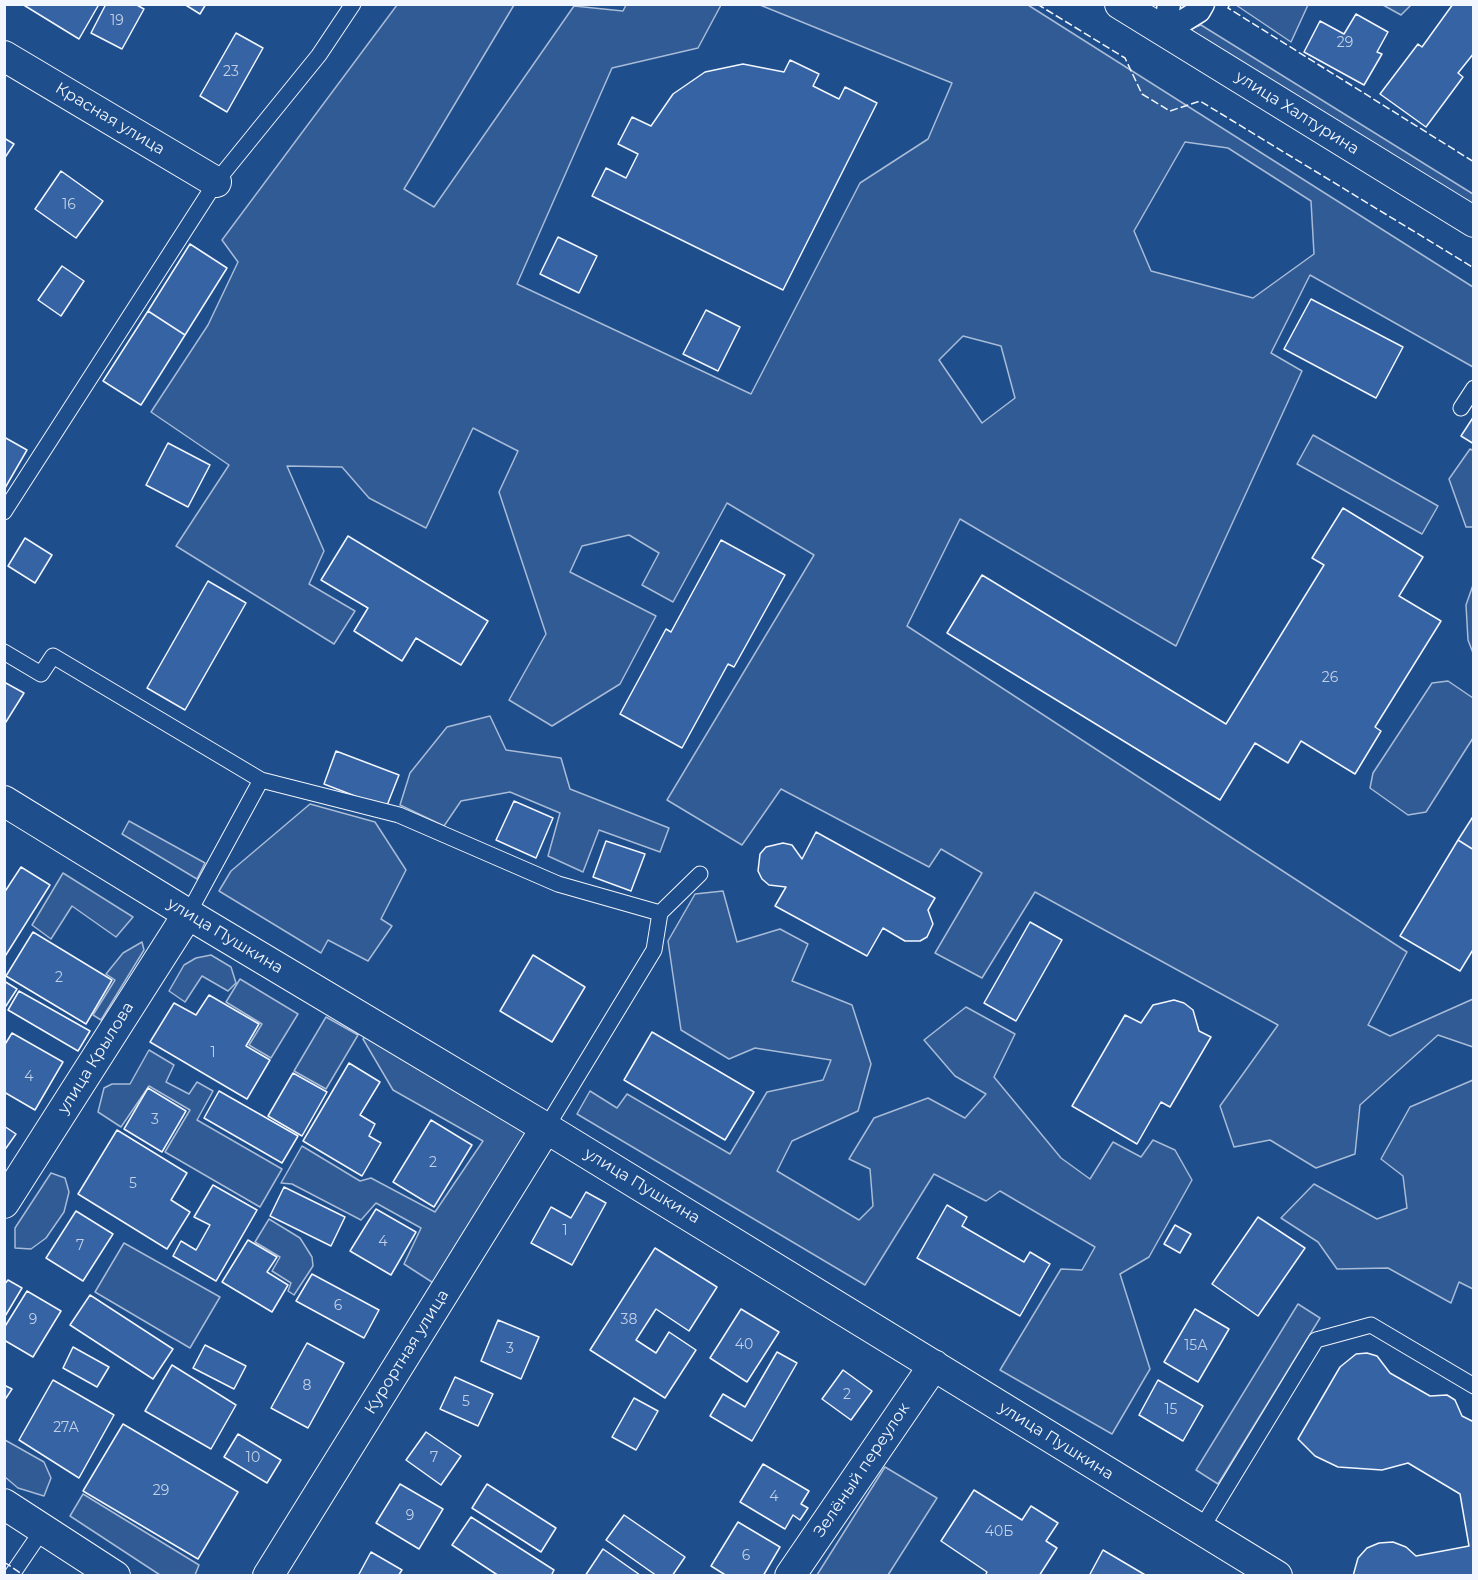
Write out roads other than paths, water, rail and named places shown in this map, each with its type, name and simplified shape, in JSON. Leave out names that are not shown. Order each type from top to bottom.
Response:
[{"type":"street","name":"улица Халтурина","points":[[1120,4],[1167,18],[1473,222]]},
{"type":"street","points":[[1167,18],[1199,11],[1203,4]]},
{"type":"street","name":"Красная улица","points":[[4,56],[216,182]]},
{"type":"street","name":"улица Пушкина","points":[[4,801],[546,1128],[1277,1575]]},
{"type":"street","name":"улица Крылова","points":[[4,1203],[188,914]]},
{"type":"street","name":"Курортная улица","points":[[268,1575],[546,1128]]},
{"type":"street","name":"Зелёный переулок","points":[[790,1575],[934,1365]]},
{"type":"street","points":[[4,1504],[115,1575]]},
{"type":"lane","points":[[4,512],[216,182],[319,55],[353,4]]},
{"type":"lane","points":[[1461,408],[1473,388]]},
{"type":"lane","points":[[4,652],[41,674],[53,656],[261,780],[399,815],[558,884],[660,913]]},
{"type":"lane","points":[[188,914],[261,780]]},
{"type":"lane","points":[[546,1128],[654,950],[660,913],[700,874]]},
{"type":"lane","points":[[1201,1529],[1316,1340],[1371,1325],[1473,1386]]},
{"type":"lane","points":[[11,1575],[43,1529]]}]
